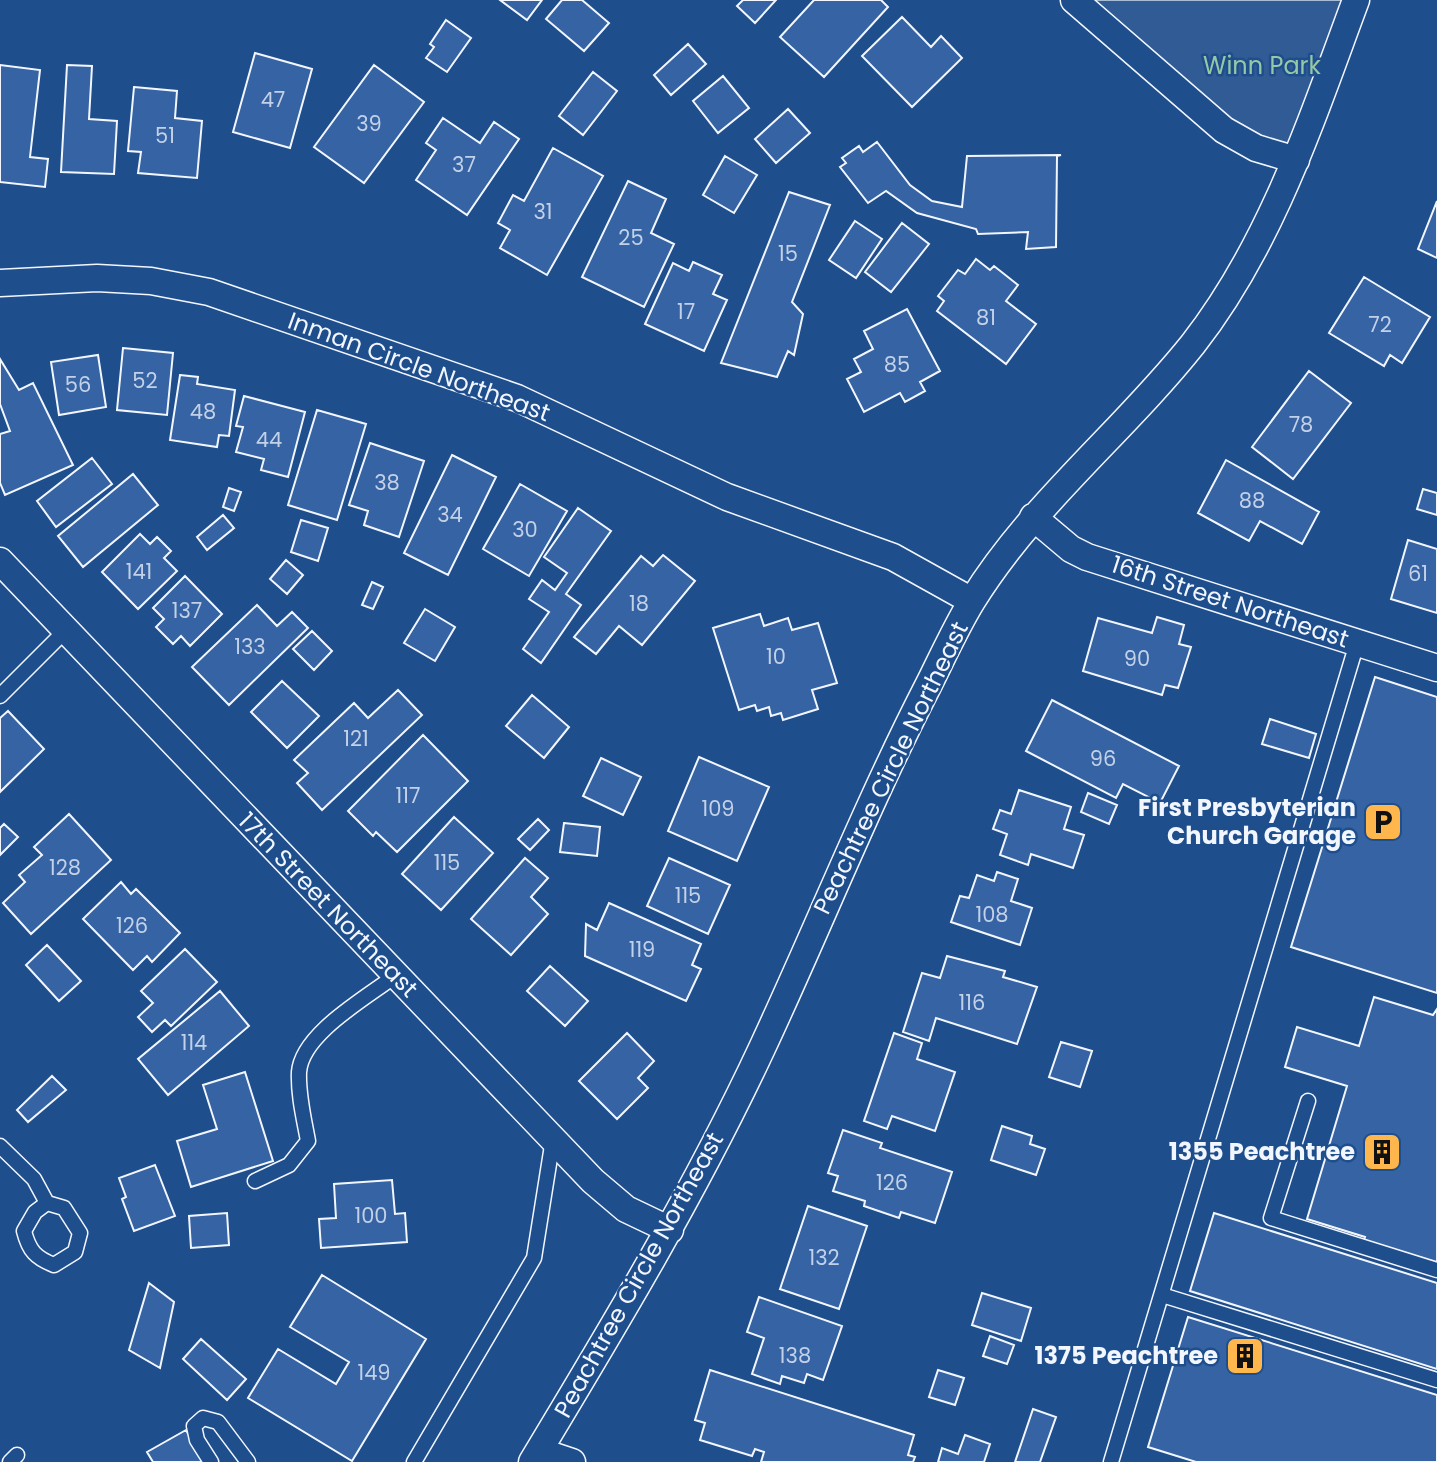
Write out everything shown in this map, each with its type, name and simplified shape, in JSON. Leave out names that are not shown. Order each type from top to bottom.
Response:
[{"type":"street","points":[[1074,0],[1224,130],[1256,148],[1296,160]]},
{"type":"street","name":"Peachtree Circle Northeast","points":[[536,1456],[670,1230],[762,1049],[884,771],[972,601],[1033,517],[1139,409],[1196,340],[1253,252],[1296,160],[1356,0]]},
{"type":"street","name":"Inman Circle Northeast","points":[[0,283],[97,278],[151,281],[209,292],[517,398],[727,497],[893,557],[972,601]]},
{"type":"street","name":"16th Street Northeast","points":[[1033,517],[1071,549],[1087,557],[1437,668]]},
{"type":"street","name":"17th Street Northeast","points":[[0,561],[593,1181],[626,1209],[670,1230]]},
{"type":"street","points":[[536,1456],[572,1462]]},
{"type":"lane","points":[[0,696],[66,630]]},
{"type":"lane","points":[[1111,1462],[1357,643]]},
{"type":"lane","points":[[255,1181],[289,1165],[308,1141],[299,1070],[311,1044],[327,1026],[396,975]]},
{"type":"lane","points":[[1308,1101],[1271,1218],[1437,1270]]},
{"type":"lane","points":[[414,1462],[534,1258],[553,1139]]},
{"type":"lane","points":[[0,1146],[34,1179],[47,1203],[64,1208],[80,1233],[75,1252],[54,1265],[37,1258],[27,1245],[24,1231],[35,1212],[47,1203]]},
{"type":"lane","points":[[1162,1295],[1437,1380]]},
{"type":"lane","points":[[211,1462],[197,1440],[194,1426],[203,1418],[218,1422],[248,1462]]},
{"type":"green space","name":"Winn Park","points":[[1072,0],[1366,0],[1298,152],[1229,124]]},
{"type":"building","points":[[500,0],[542,0],[527,20]]},
{"type":"building","points":[[562,0],[582,0],[609,23],[584,51],[546,19]]},
{"type":"building","points":[[743,0],[776,0],[755,23],[737,6]]},
{"type":"building","points":[[814,0],[881,0],[888,7],[824,77],[780,37]]},
{"type":"building","points":[[902,17],[931,47],[941,36],[962,58],[912,107],[862,56]]},
{"type":"building","points":[[446,20],[471,38],[447,72],[426,58],[434,47],[430,44]]},
{"type":"building","points":[[688,44],[706,64],[671,95],[654,75]]},
{"type":"building","points":[[255,53],[312,69],[290,148],[233,132]]},
{"type":"building","points":[[0,65],[40,70],[30,157],[48,159],[45,187],[0,182]]},
{"type":"building","points":[[67,65],[92,66],[89,119],[117,121],[114,174],[61,172]]},
{"type":"building","points":[[374,65],[424,102],[364,183],[314,147]]},
{"type":"building","points":[[593,72],[617,91],[583,135],[559,116]]},
{"type":"building","points":[[723,76],[749,108],[718,133],[693,101]]},
{"type":"building","points":[[134,87],[177,91],[175,118],[202,121],[197,178],[138,173],[141,152],[128,151]]},
{"type":"building","points":[[788,109],[810,133],[776,163],[755,139]]},
{"type":"building","points":[[443,118],[480,143],[494,122],[519,139],[467,215],[416,180],[436,150],[426,143]]},
{"type":"building","points":[[877,142],[910,185],[932,201],[962,207],[967,156],[1061,155],[1057,156],[1056,247],[1026,249],[1028,232],[978,234],[976,229],[917,213],[886,191],[868,203],[840,167],[846,163],[842,158],[859,146],[863,152]]},
{"type":"building","points":[[553,148],[603,176],[547,275],[500,248],[510,230],[498,223],[513,195],[524,201]]},
{"type":"building","points":[[725,156],[757,175],[734,213],[703,195]]},
{"type":"building","points":[[628,181],[666,199],[651,233],[674,244],[644,307],[582,277]]},
{"type":"building","points":[[789,192],[830,205],[792,302],[803,314],[794,355],[788,351],[777,377],[721,363]]},
{"type":"building","points":[[1437,201],[1437,258],[1418,249]]},
{"type":"building","points":[[855,221],[882,239],[856,278],[829,260]]},
{"type":"building","points":[[902,223],[929,244],[891,292],[865,272]]},
{"type":"building","points":[[976,259],[990,270],[994,266],[1018,285],[1006,301],[1036,324],[1006,364],[937,311],[944,301],[938,296],[958,270],[965,274]]},
{"type":"building","points":[[693,262],[722,275],[713,294],[727,300],[704,351],[645,324],[673,263],[689,271]]},
{"type":"building","points":[[1364,277],[1430,317],[1402,363],[1390,355],[1384,366],[1329,333]]},
{"type":"building","points":[[907,309],[940,371],[920,382],[925,391],[905,402],[900,393],[864,412],[847,379],[861,372],[854,359],[873,349],[864,331]]},
{"type":"building","points":[[123,348],[173,353],[167,415],[117,410]]},
{"type":"building","points":[[98,355],[106,407],[59,415],[51,362]]},
{"type":"building","points":[[0,359],[19,390],[33,383],[73,465],[5,495],[0,483],[0,434],[10,431],[0,404]]},
{"type":"building","points":[[1309,371],[1351,403],[1293,479],[1252,447]]},
{"type":"building","points":[[180,375],[198,377],[197,384],[235,390],[229,436],[219,435],[217,447],[170,440]]},
{"type":"building","points":[[244,396],[305,412],[288,477],[261,470],[264,459],[236,452],[243,427],[236,426]]},
{"type":"building","points":[[317,410],[366,424],[337,520],[288,505]]},
{"type":"building","points":[[370,443],[424,461],[399,537],[364,525],[368,511],[349,505]]},
{"type":"building","points":[[452,455],[496,477],[448,575],[404,553]]},
{"type":"building","points":[[92,458],[112,484],[56,527],[37,501]]},
{"type":"building","points":[[1226,460],[1319,512],[1302,544],[1260,521],[1249,541],[1198,513]]},
{"type":"building","points":[[133,474],[158,505],[83,567],[58,536]]},
{"type":"building","points":[[520,484],[567,511],[529,576],[483,549]]},
{"type":"building","points":[[229,488],[241,492],[234,511],[223,507]]},
{"type":"building","points":[[1423,489],[1437,493],[1437,515],[1417,509]]},
{"type":"building","points":[[578,508],[611,531],[566,594],[581,605],[541,663],[523,649],[549,612],[529,599],[542,580],[555,590],[567,573],[544,557]]},
{"type":"building","points":[[223,515],[234,528],[207,550],[197,537]]},
{"type":"building","points":[[301,520],[328,528],[318,561],[291,552]]},
{"type":"building","points":[[140,534],[150,544],[157,537],[171,551],[164,558],[177,571],[138,609],[102,572]]},
{"type":"building","points":[[1408,540],[1437,549],[1437,613],[1391,599]]},
{"type":"building","points":[[663,555],[695,581],[642,645],[619,626],[596,654],[574,637],[641,556],[653,566]]},
{"type":"building","points":[[286,560],[303,575],[287,594],[270,579]]},
{"type":"building","points":[[185,576],[222,614],[190,646],[181,636],[173,644],[156,627],[164,619],[153,608]]},
{"type":"building","points":[[372,582],[383,587],[373,609],[362,605]]},
{"type":"building","points":[[257,605],[277,626],[292,612],[308,628],[229,705],[192,667]]},
{"type":"building","points":[[425,609],[455,627],[435,661],[404,643]]},
{"type":"building","points":[[760,614],[764,626],[788,618],[792,630],[818,623],[837,683],[812,690],[818,709],[783,720],[781,713],[771,716],[769,707],[757,711],[755,705],[739,710],[713,628]]},
{"type":"building","points":[[1157,617],[1184,625],[1179,644],[1191,647],[1178,688],[1165,685],[1162,695],[1083,671],[1098,618],[1152,633]]},
{"type":"building","points":[[312,631],[332,651],[314,670],[293,649]]},
{"type":"building","name":"First Presbyterian Church Garage","points":[[1375,677],[1437,697],[1437,993],[1291,947]]},
{"type":"building","points":[[282,681],[319,716],[287,748],[251,712]]},
{"type":"building","points":[[398,690],[422,715],[322,810],[297,783],[308,773],[294,760],[354,703],[368,718]]},
{"type":"building","points":[[532,695],[569,727],[544,758],[506,726]]},
{"type":"building","points":[[1052,700],[1179,766],[1160,803],[1123,784],[1116,798],[1026,751]]},
{"type":"building","points":[[8,711],[44,749],[0,792],[0,718]]},
{"type":"building","points":[[1270,719],[1316,734],[1309,758],[1262,744]]},
{"type":"building","points":[[423,735],[468,781],[397,852],[376,832],[373,836],[348,811]]},
{"type":"building","points":[[699,757],[769,787],[737,861],[668,831]]},
{"type":"building","points":[[601,758],[641,777],[623,815],[583,796]]},
{"type":"building","points":[[1019,790],[1071,807],[1064,829],[1084,835],[1073,868],[1031,854],[1028,865],[1000,855],[1007,834],[993,829],[1000,810],[1011,814]]},
{"type":"building","points":[[1088,793],[1117,805],[1109,824],[1081,812]]},
{"type":"building","points":[[69,814],[111,860],[31,934],[3,903],[25,882],[19,875],[42,855],[34,847]]},
{"type":"building","points":[[454,817],[493,853],[441,910],[402,874]]},
{"type":"building","points":[[538,819],[549,830],[530,850],[518,839]]},
{"type":"building","points":[[564,823],[600,827],[597,856],[560,852]]},
{"type":"building","points":[[4,824],[18,837],[0,855],[0,828]]},
{"type":"building","points":[[525,858],[548,878],[531,897],[548,914],[511,955],[471,919]]},
{"type":"building","points":[[669,858],[730,885],[708,934],[647,906]]},
{"type":"building","points":[[997,872],[1018,879],[1011,901],[1032,908],[1020,945],[951,922],[960,896],[969,898],[977,875],[994,881]]},
{"type":"building","points":[[121,882],[131,894],[136,889],[180,933],[152,962],[147,956],[133,970],[83,919]]},
{"type":"building","points":[[609,903],[701,944],[692,965],[701,969],[686,1001],[585,956],[586,924],[597,930]]},
{"type":"building","points":[[47,945],[81,981],[59,1001],[26,965]]},
{"type":"building","points":[[185,949],[217,982],[171,1026],[165,1020],[152,1032],[138,1017],[153,1003],[141,991]]},
{"type":"building","points":[[947,956],[1005,971],[1003,977],[1037,987],[1017,1044],[936,1018],[929,1041],[903,1032],[922,973],[940,978]]},
{"type":"building","points":[[550,966],[588,1001],[565,1026],[527,991]]},
{"type":"building","points":[[220,991],[249,1026],[168,1095],[138,1059]]},
{"type":"building","name":"1355 Peachtree","points":[[1374,997],[1433,1015],[1437,1009],[1437,1265],[1363,1243],[1365,1237],[1307,1219],[1347,1086],[1285,1067],[1297,1027],[1359,1046]]},
{"type":"building","points":[[627,1033],[654,1061],[638,1078],[648,1088],[617,1119],[579,1081]]},
{"type":"building","points":[[894,1033],[922,1043],[917,1059],[955,1072],[935,1131],[892,1116],[887,1129],[864,1121]]},
{"type":"building","points":[[1061,1042],[1092,1051],[1080,1087],[1049,1077]]},
{"type":"building","points":[[245,1072],[273,1161],[191,1187],[177,1141],[217,1129],[203,1085]]},
{"type":"building","points":[[52,1076],[66,1090],[28,1122],[17,1110]]},
{"type":"building","points":[[1002,1126],[1032,1136],[1030,1144],[1045,1149],[1036,1175],[991,1160]]},
{"type":"building","points":[[843,1130],[882,1143],[880,1148],[952,1172],[935,1223],[901,1212],[899,1218],[864,1206],[865,1201],[833,1191],[838,1176],[828,1173]]},
{"type":"building","points":[[155,1165],[175,1216],[134,1231],[122,1199],[126,1197],[119,1178]]},
{"type":"building","points":[[392,1180],[395,1214],[405,1213],[407,1242],[321,1248],[319,1219],[336,1218],[334,1184]]},
{"type":"building","points":[[808,1206],[867,1226],[839,1309],[780,1289]]},
{"type":"building","points":[[227,1213],[229,1245],[191,1248],[189,1216]]},
{"type":"building","points":[[1214,1213],[1437,1283],[1437,1369],[1190,1291]]},
{"type":"building","points":[[322,1275],[426,1339],[352,1461],[248,1398],[278,1349],[336,1384],[349,1362],[290,1327]]},
{"type":"building","points":[[149,1283],[174,1302],[160,1368],[129,1350]]},
{"type":"building","points":[[982,1293],[1031,1308],[1021,1341],[972,1325]]},
{"type":"building","points":[[759,1297],[842,1326],[823,1380],[807,1374],[804,1383],[782,1376],[780,1384],[752,1374],[764,1338],[747,1332]]},
{"type":"building","name":"1375 Peachtree","points":[[1188,1317],[1437,1395],[1437,1462],[1196,1462],[1148,1447]]},
{"type":"building","points":[[990,1336],[1014,1345],[1007,1364],[983,1356]]},
{"type":"building","points":[[201,1339],[246,1379],[227,1400],[183,1359]]},
{"type":"building","points":[[710,1370],[914,1435],[908,1455],[915,1457],[913,1462],[761,1462],[764,1452],[755,1449],[752,1456],[700,1440],[705,1423],[695,1420]]},
{"type":"building","points":[[938,1370],[964,1378],[955,1405],[929,1397]]},
{"type":"building","points":[[1033,1409],[1056,1417],[1040,1462],[1015,1462]]},
{"type":"building","points":[[186,1430],[204,1462],[153,1462],[147,1452]]},
{"type":"building","points":[[965,1435],[990,1444],[984,1462],[938,1462],[942,1448],[958,1454]]},
{"type":"place","name":"First Presbyterian Church Garage","points":[[1383,822]]},
{"type":"place","name":"1355 Peachtree","points":[[1382,1152]]},
{"type":"place","name":"1375 Peachtree","points":[[1245,1356]]}]
